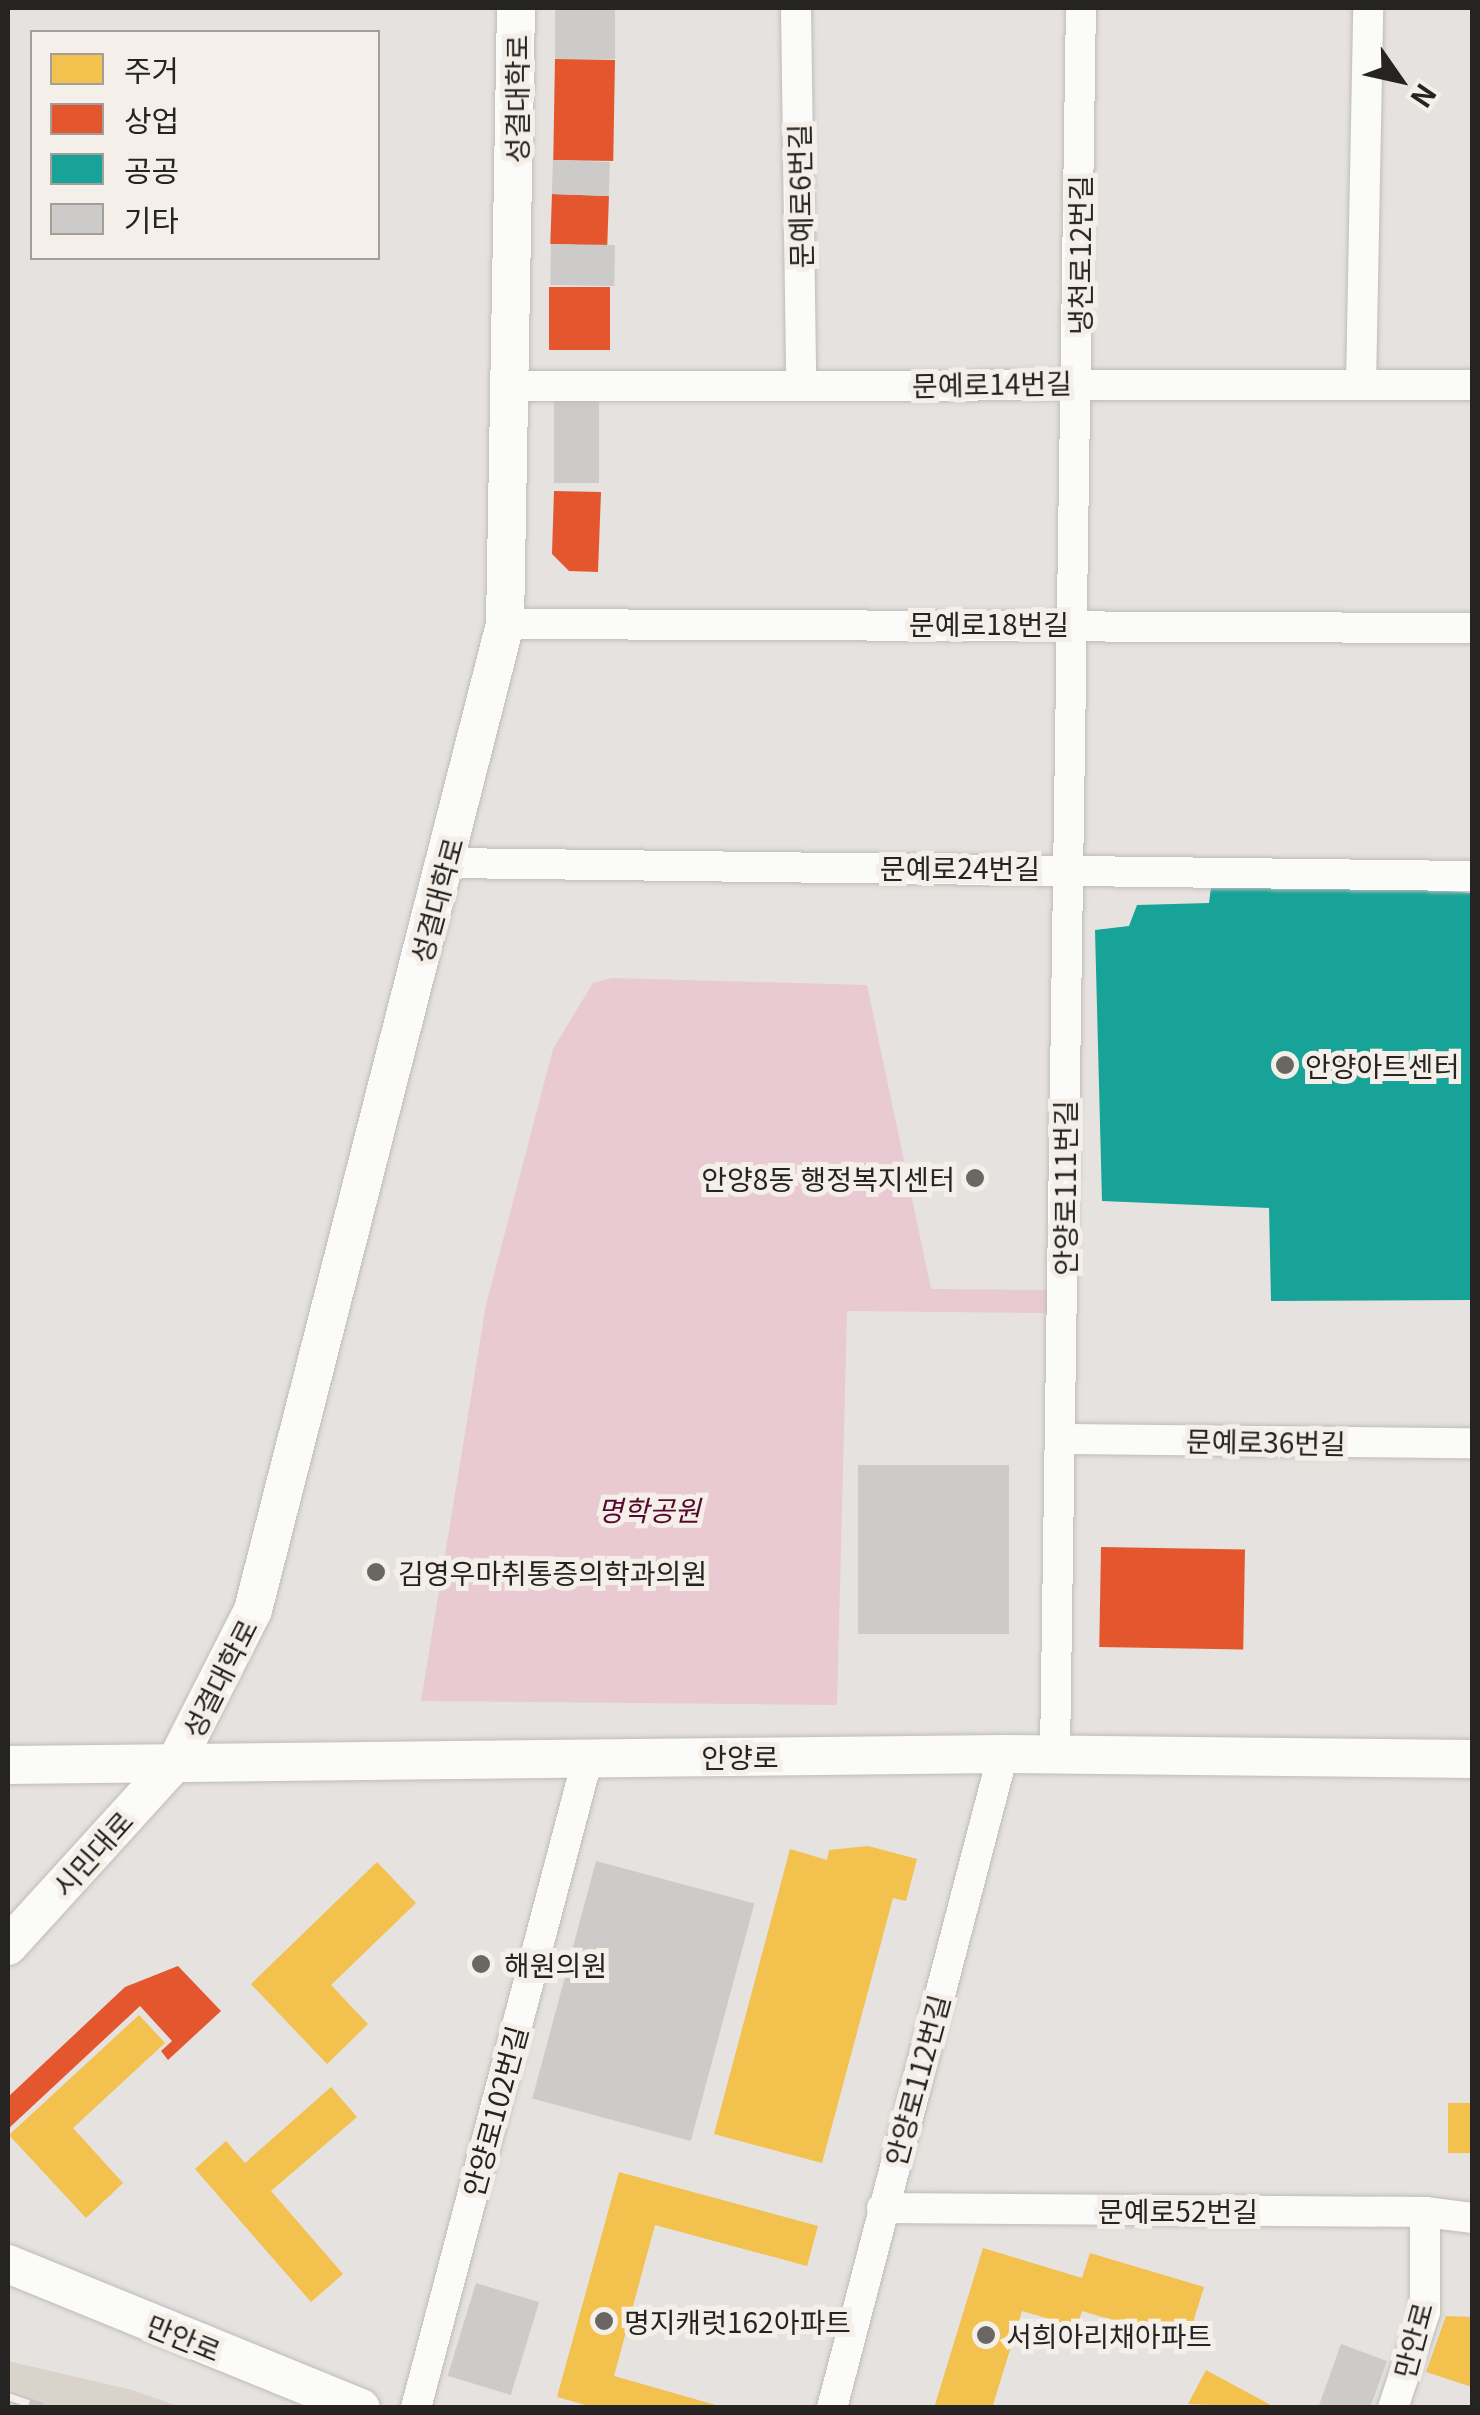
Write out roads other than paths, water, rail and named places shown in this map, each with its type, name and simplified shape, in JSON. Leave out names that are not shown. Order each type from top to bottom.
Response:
[{"type":"street","name":"성결대학로","points":[[178,1760],[254,1610],[369,1141],[446,863],[505,624],[516,8]]},
{"type":"street","name":"문예로6번길","points":[[796,8],[802,385]]},
{"type":"street","name":"냉천로12번길","points":[[1075,623],[1081,8]]},
{"type":"street","points":[[1361,385],[1368,8]]},
{"type":"street","name":"문예로14번길","points":[[511,386],[1078,382],[1472,386]]},
{"type":"street","name":"문예로18번길","points":[[505,624],[1075,623],[1472,628]]},
{"type":"street","name":"안양로111번길","points":[[1055,1754],[1064,868],[1075,623]]},
{"type":"street","name":"문예로24번길","points":[[446,863],[1472,876]]},
{"type":"street","name":"문예로36번길","points":[[1060,1439],[1472,1443]]},
{"type":"street","name":"안양로","points":[[8,1765],[178,1760],[1003,1754],[1472,1759]]},
{"type":"street","name":"안양로112번길","points":[[832,2408],[1003,1754]]},
{"type":"street","name":"안양로102번길","points":[[416,2408],[588,1757]]},
{"type":"street","name":"시민대로","points":[[8,1946],[178,1760]]},
{"type":"street","name":"문예로52번길","points":[[882,2208],[1425,2212],[1472,2218]]},
{"type":"street","name":"만안로","points":[[1392,2408],[1425,2312],[1425,2212]]},
{"type":"street","name":"만안로","points":[[8,2264],[362,2408]]},
{"type":"railway","points":[[8,2396],[42,2408]]},
{"type":"place","name":"안양아트센터","points":[[1285,1065]]},
{"type":"place","name":"안양8동 행정복지센터","points":[[975,1178]]},
{"type":"place","name":"김영우마취통증의학과의원","points":[[376,1572]]},
{"type":"place","name":"해원의원","points":[[481,1964]]},
{"type":"place","name":"명지캐럿162아파트","points":[[604,2321]]},
{"type":"place","name":"서희아리채아파트","points":[[986,2335]]},
{"type":"park label","name":"명학공원","points":[[649,1509]]}]
